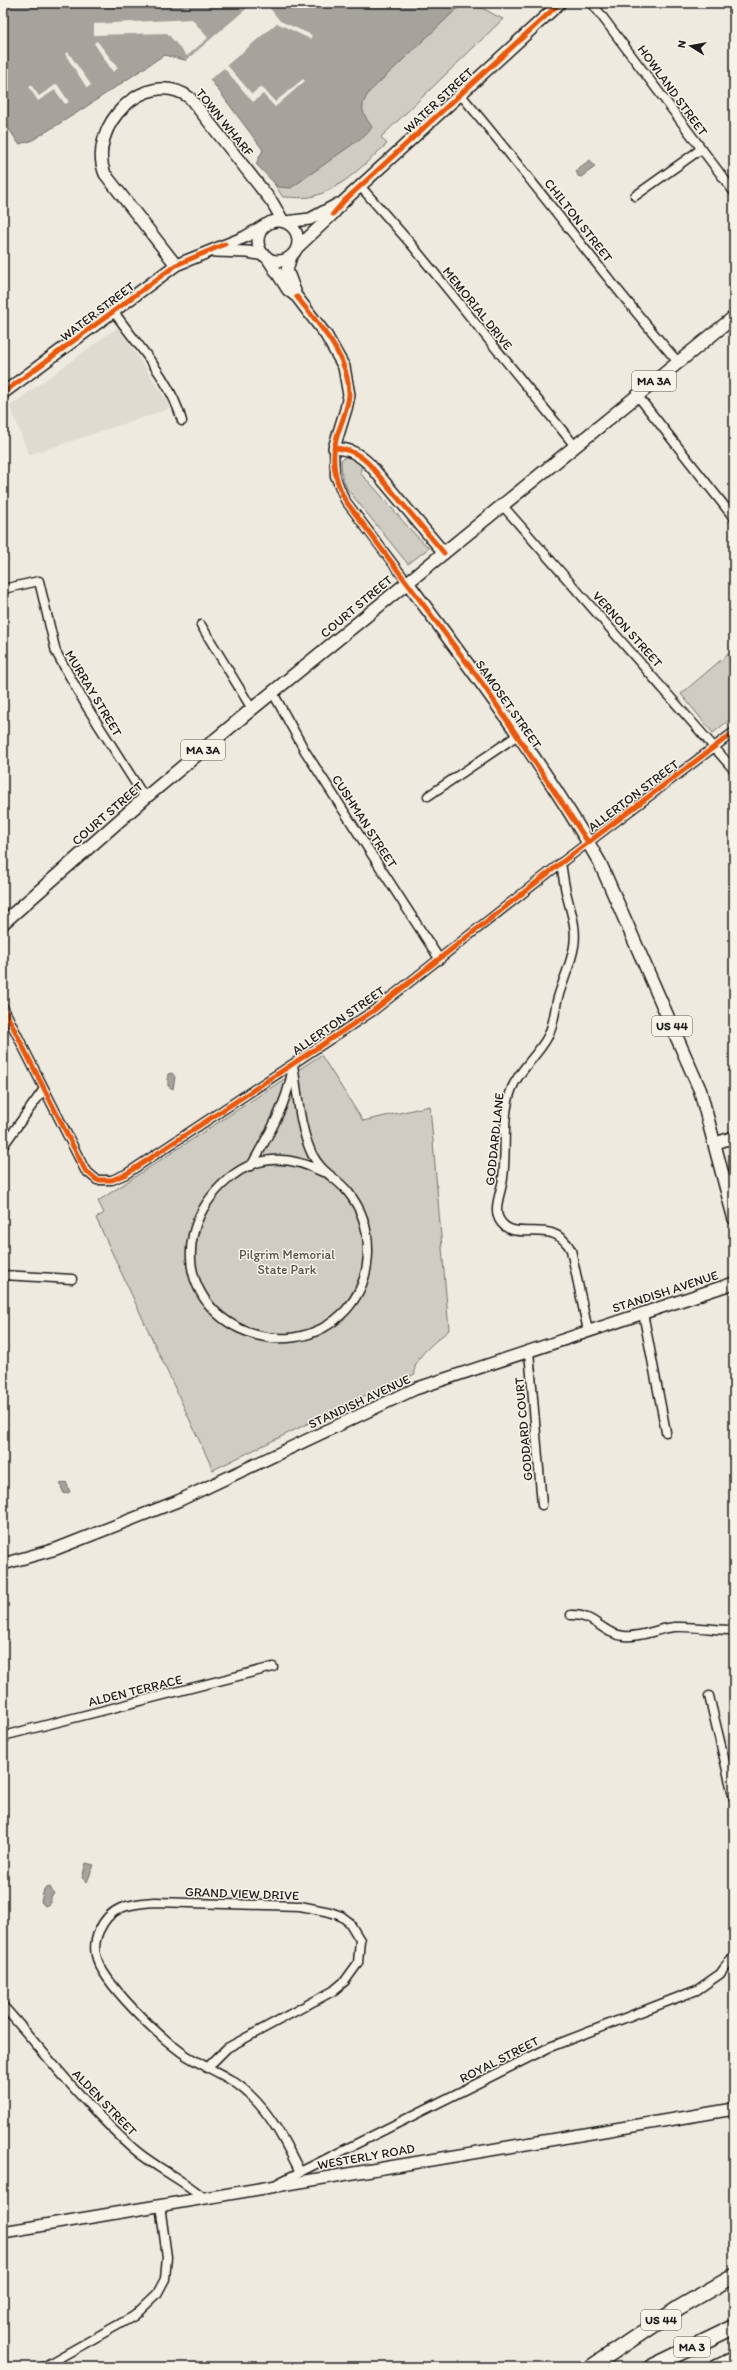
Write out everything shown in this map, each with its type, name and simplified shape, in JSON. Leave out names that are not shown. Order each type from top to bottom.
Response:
[{"type":"highway","name":"US 44","points":[[590,2367],[680,2307],[734,2276]]},
{"type":"highway","name":"MA 3","points":[[651,2367],[734,2328]]},
{"type":"highway","points":[[717,2367],[734,2359]]},
{"type":"main road","name":"COURT STREET","points":[[3,923],[145,798],[252,709],[734,317]]},
{"type":"main road","name":"SAMOSET STREET","points":[[407,582],[518,735],[588,842],[616,897],[700,1090],[716,1143],[734,1218]]},
{"type":"street","name":"WATER STREET","points":[[294,252],[360,186],[560,3]]},
{"type":"street","name":"HOWLAND STREET","points":[[592,3],[700,149],[734,192]]},
{"type":"street","name":"TOWN WHARF","points":[[176,265],[105,174],[100,158],[103,137],[108,127],[137,95],[148,89],[181,91],[190,98],[272,202],[284,221]]},
{"type":"street","name":"CHILTON STREET","points":[[460,94],[546,197],[637,315],[678,362]]},
{"type":"street","points":[[636,196],[700,149]]},
{"type":"street","name":"MEMORIAL DRIVE","points":[[360,186],[411,244],[575,446]]},
{"type":"street","name":"WATER STREET","points":[[284,221],[310,219],[344,201]]},
{"type":"street","points":[[298,297],[288,290],[265,256],[258,241],[261,231],[265,225],[275,221],[284,221],[297,233],[294,252],[287,270],[298,297],[326,335],[344,367],[348,395],[346,409],[334,448],[336,476],[345,500],[407,582]]},
{"type":"street","name":"WATER STREET","points":[[3,393],[176,265],[250,235],[265,225]]},
{"type":"street","name":"WATER STREET","points":[[207,252],[237,251],[265,256]]},
{"type":"street","points":[[265,256],[281,261],[294,252]]},
{"type":"street","points":[[114,312],[167,387],[178,406],[182,421]]},
{"type":"street","points":[[637,395],[734,518]]},
{"type":"street","points":[[334,448],[346,449],[359,454],[444,553]]},
{"type":"street","name":"VERNON STREET","points":[[503,506],[734,770]]},
{"type":"street","name":"MURRAY STREET","points":[[3,589],[39,581],[56,652],[87,707],[145,798]]},
{"type":"street","points":[[201,625],[252,709]]},
{"type":"street","name":"CUSHMAN STREET","points":[[273,693],[305,751],[440,960]]},
{"type":"street","name":"ALLERTON STREET","points":[[3,1007],[85,1170],[92,1177],[102,1182],[126,1174],[373,1011],[440,960],[588,842],[734,732]]},
{"type":"street","points":[[428,796],[518,735]]},
{"type":"street","name":"GODDARD LANE","points":[[561,863],[574,922],[574,946],[557,1002],[551,1030],[541,1047],[519,1076],[509,1098],[506,1159],[497,1213],[503,1225],[508,1229],[517,1231],[550,1232],[560,1235],[566,1240],[571,1250],[588,1331]]},
{"type":"street","points":[[251,1166],[283,1107],[289,1089],[293,1065]]},
{"type":"street","points":[[293,1065],[303,1128],[309,1148],[323,1172]]},
{"type":"street","points":[[3,1146],[44,1089]]},
{"type":"street","points":[[716,1143],[734,1137]]},
{"type":"street","points":[[272,1160],[289,1161],[307,1164],[323,1172],[332,1177],[348,1192],[366,1224],[368,1244],[364,1279],[357,1296],[332,1322],[305,1335],[282,1340],[241,1331],[227,1322],[206,1300],[192,1264],[190,1253],[193,1234],[204,1207],[224,1182],[251,1166],[272,1160]]},
{"type":"street","points":[[3,1275],[72,1279]]},
{"type":"street","name":"STANDISH AVENUE","points":[[3,1564],[56,1549],[178,1501],[416,1389],[734,1282]]},
{"type":"street","points":[[644,1313],[666,1432]]},
{"type":"street","name":"GODDARD COURT","points":[[529,1351],[542,1505]]},
{"type":"street","points":[[571,1615],[582,1615],[593,1619],[604,1629],[615,1635],[626,1636],[677,1627],[734,1630]]},
{"type":"street","name":"ALDEN TERRACE","points":[[3,1736],[273,1666]]},
{"type":"street","points":[[709,1696],[734,1799]]},
{"type":"street","name":"GRAND VIEW DRIVE","points":[[207,2068],[227,2048],[333,1991],[354,1972],[358,1963],[360,1940],[349,1922],[330,1912],[300,1906],[154,1902],[130,1904],[111,1912],[96,1938],[96,1955],[101,1968],[112,1984],[160,2035],[182,2053],[249,2094],[280,2132],[300,2172]]},
{"type":"street","name":"ROYAL STREET","points":[[272,2186],[550,2047],[698,1990],[720,1974],[734,1955]]},
{"type":"street","name":"ALDEN STREET","points":[[3,2006],[105,2122],[135,2150],[188,2185],[204,2198]]},
{"type":"street","name":"WESTERLY ROAD","points":[[3,2232],[734,2109]]},
{"type":"street","points":[[42,2367],[134,2316],[157,2294],[165,2279],[167,2257],[160,2205]]},
{"type":"shaded area","points":[[3,3],[463,3],[369,92],[363,106],[364,114],[372,127],[367,134],[291,188],[278,187],[256,164],[263,150],[210,79],[185,60],[164,55],[75,114],[31,141],[19,144],[3,120]]},
{"type":"shaded area","points":[[590,160],[595,167],[581,177],[578,176],[576,170]]},
{"type":"shaded area","points":[[118,327],[170,405],[166,410],[29,455],[10,406]]},
{"type":"shaded area","points":[[172,1073],[175,1077],[173,1089],[168,1086],[168,1074]]},
{"type":"shaded area","points":[[66,1482],[70,1492],[64,1494],[60,1484]]},
{"type":"shaded area","points":[[86,1863],[94,1865],[87,1882],[82,1878]]},
{"type":"shaded area","points":[[50,1887],[54,1894],[51,1896],[51,1903],[45,1906],[41,1902],[44,1889]]},
{"type":"green space","points":[[460,3],[477,6],[503,19],[381,137],[387,144],[353,174],[335,187],[314,196],[302,198],[283,197],[274,184],[292,169],[339,118]]},
{"type":"green space","points":[[349,455],[362,466],[360,473],[429,548],[408,564],[348,490],[342,477],[341,460]]},
{"type":"green space","points":[[728,654],[734,661],[734,716],[713,733],[681,694]]},
{"type":"green space","name":"Pilgrim Memorial State Park","points":[[321,1055],[363,1121],[430,1106],[449,1330],[432,1344],[421,1356],[415,1368],[415,1374],[370,1393],[213,1470],[96,1218],[104,1213],[98,1201]]},
{"type":"pier","points":[[253,3],[266,3],[280,21],[312,35],[310,39],[277,23],[227,65],[252,94],[261,86],[275,102],[303,79],[305,81],[275,107],[263,94],[253,102],[224,68],[209,80],[184,62]]},
{"type":"pier","points":[[192,19],[208,38],[187,56],[167,33],[94,35],[94,24]]},
{"type":"pier","points":[[97,41],[118,68],[113,72],[94,43]]},
{"type":"pier","points":[[68,52],[91,85],[87,88],[65,54]]},
{"type":"pier","points":[[57,84],[69,102],[65,104],[55,90],[38,101],[29,87],[31,85],[39,96]]},
{"type":"cycle path","points":[[333,214],[344,201],[560,3]]},
{"type":"cycle path","points":[[3,393],[176,265],[225,244]]},
{"type":"cycle path","points":[[297,297],[332,342],[339,355],[348,381],[349,395],[346,410],[334,450],[334,467],[338,484],[345,500],[482,683],[588,842]]},
{"type":"cycle path","points":[[334,448],[354,453],[370,465],[444,553]]},
{"type":"cycle path","points":[[3,1007],[85,1170],[97,1180],[112,1180],[126,1174],[373,1011],[561,863],[734,732]]}]
